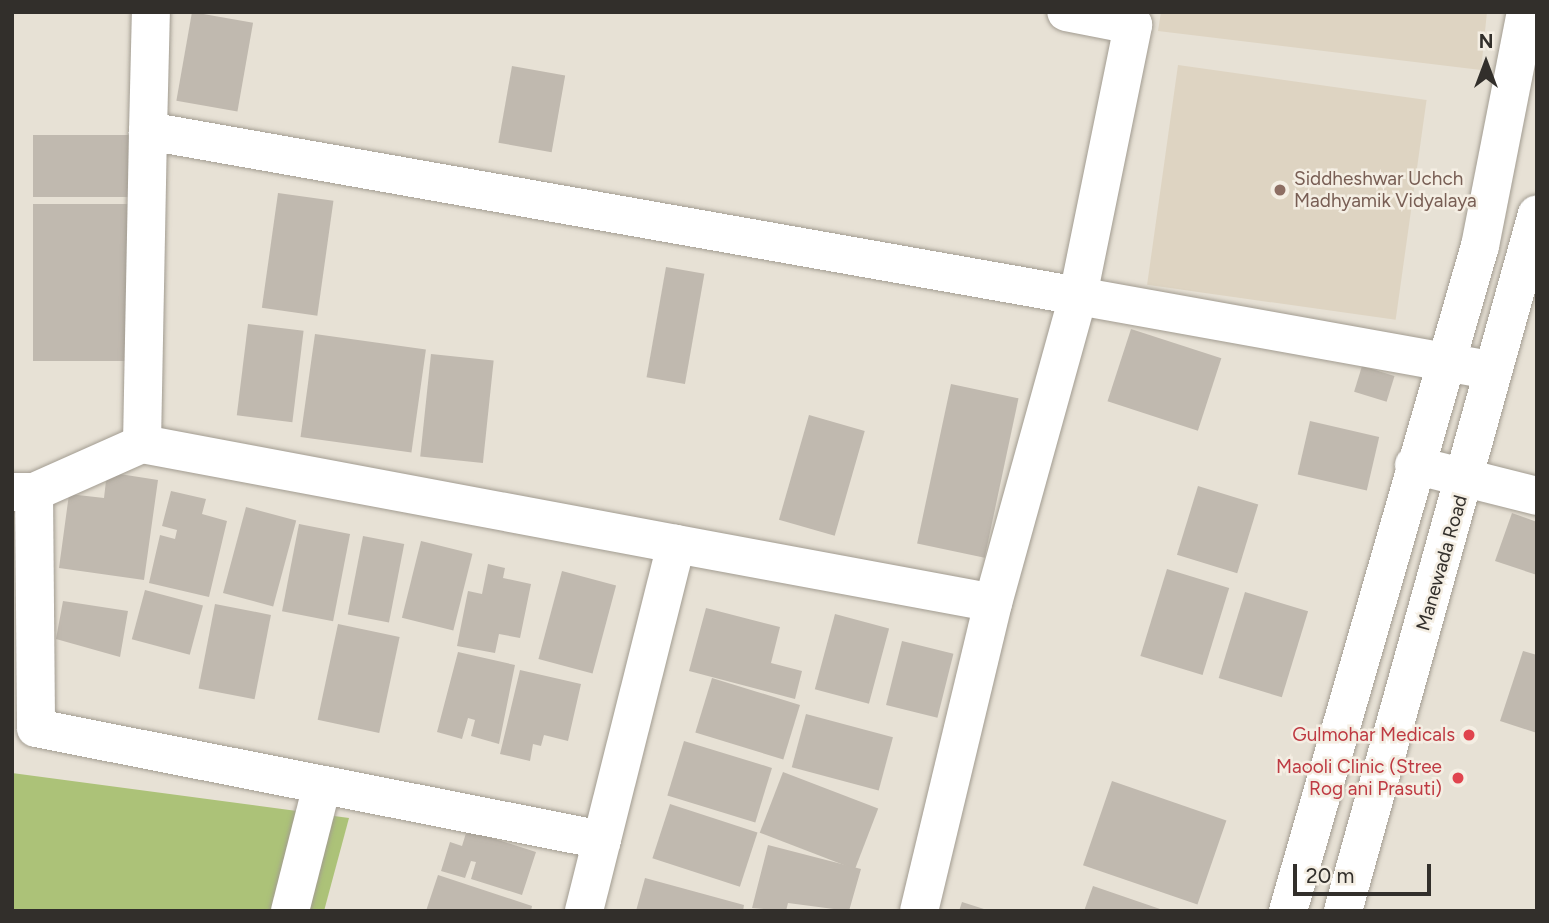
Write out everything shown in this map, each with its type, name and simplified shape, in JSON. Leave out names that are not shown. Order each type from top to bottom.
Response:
[{"type":"street","points":[[142,444],[151,12]]},
{"type":"street","points":[[919,911],[993,603],[1078,296],[1134,19],[1066,12]]},
{"type":"street","points":[[1288,911],[1442,361],[1480,246],[1526,12]]},
{"type":"street","points":[[148,131],[1490,370]]},
{"type":"street","name":"Manewada Road","points":[[1343,911],[1466,478],[1490,370],[1537,214]]},
{"type":"street","points":[[602,840],[36,728],[23,492],[142,444],[993,603]]},
{"type":"street","points":[[1414,465],[1537,496]]},
{"type":"street","points":[[584,911],[676,544]]},
{"type":"street","points":[[290,911],[322,785]]},
{"type":"shaded area","points":[[1161,12],[1487,12],[1481,70],[1158,31]]},
{"type":"shaded area","name":"Siddheshwar Uchch Madhyamik Vidyalaya","points":[[1178,65],[1427,100],[1396,320],[1147,285]]},
{"type":"green space","points":[[12,773],[349,818],[324,911],[12,911]]},
{"type":"building","points":[[192,12],[253,23],[237,111],[176,101]]},
{"type":"building","points":[[512,66],[565,75],[552,152],[498,143]]},
{"type":"building","points":[[33,135],[141,135],[141,197],[33,197]]},
{"type":"building","points":[[278,193],[333,201],[317,316],[262,308]]},
{"type":"building","points":[[33,204],[136,204],[136,361],[33,361]]},
{"type":"building","points":[[666,267],[704,274],[685,384],[647,377]]},
{"type":"building","points":[[248,324],[304,331],[292,422],[237,415]]},
{"type":"building","points":[[1131,329],[1221,358],[1198,431],[1108,401]]},
{"type":"building","points":[[315,334],[426,350],[411,453],[301,437]]},
{"type":"building","points":[[431,354],[494,361],[483,463],[420,456]]},
{"type":"building","points":[[1362,366],[1395,376],[1387,402],[1354,392]]},
{"type":"building","points":[[951,384],[1018,398],[985,558],[917,543]]},
{"type":"building","points":[[809,415],[865,431],[835,536],[779,520]]},
{"type":"building","points":[[1310,421],[1379,437],[1367,491],[1298,475]]},
{"type":"building","points":[[107,472],[158,480],[144,580],[59,568],[69,494],[104,498]]},
{"type":"building","points":[[1198,486],[1258,504],[1237,573],[1177,555]]},
{"type":"building","points":[[171,491],[206,499],[202,514],[227,521],[209,597],[149,583],[160,535],[175,539],[177,530],[162,526]]},
{"type":"building","points":[[246,507],[296,520],[273,606],[223,593]]},
{"type":"building","points":[[1512,513],[1537,522],[1537,575],[1495,561]]},
{"type":"building","points":[[299,524],[350,534],[333,621],[282,611]]},
{"type":"building","points":[[363,536],[404,544],[389,623],[348,615]]},
{"type":"building","points":[[421,541],[472,554],[453,630],[402,618]]},
{"type":"building","points":[[488,564],[505,568],[503,578],[531,584],[520,638],[499,634],[495,653],[457,646],[468,591],[482,594]]},
{"type":"building","points":[[1167,569],[1229,588],[1203,675],[1140,656]]},
{"type":"building","points":[[562,571],[616,585],[593,673],[538,659]]},
{"type":"building","points":[[145,590],[203,606],[190,655],[132,639]]},
{"type":"building","points":[[1245,592],[1308,611],[1282,697],[1219,678]]},
{"type":"building","points":[[63,601],[128,611],[120,657],[56,639]]},
{"type":"building","points":[[215,604],[271,615],[255,699],[199,688]]},
{"type":"building","points":[[706,608],[780,627],[771,663],[802,671],[795,699],[689,671]]},
{"type":"building","points":[[835,614],[889,628],[869,704],[815,689]]},
{"type":"building","points":[[338,624],[400,637],[379,733],[318,720]]},
{"type":"building","points":[[902,641],[953,654],[937,718],[886,705]]},
{"type":"building","points":[[1523,651],[1537,655],[1537,733],[1500,721]]},
{"type":"building","points":[[458,652],[515,665],[499,744],[471,736],[475,720],[468,718],[462,739],[437,732]]},
{"type":"building","points":[[520,670],[581,684],[568,741],[544,735],[541,746],[533,744],[530,761],[500,754]]},
{"type":"building","points":[[712,678],[800,705],[783,759],[695,733]]},
{"type":"building","points":[[806,714],[893,737],[879,790],[792,767]]},
{"type":"building","points":[[684,741],[772,768],[755,822],[667,796]]},
{"type":"building","points":[[783,772],[878,809],[855,869],[760,833]]},
{"type":"building","points":[[1112,781],[1226,820],[1197,905],[1083,865]]},
{"type":"building","points":[[670,804],[757,832],[740,887],[652,858]]},
{"type":"building","points":[[467,830],[536,852],[522,895],[471,879],[476,862],[471,861],[465,878],[441,871],[450,842],[462,846]]},
{"type":"building","points":[[768,845],[861,869],[849,911],[788,903],[786,911],[752,908]]},
{"type":"building","points":[[438,875],[532,906],[531,911],[426,911]]},
{"type":"building","points":[[645,878],[744,905],[743,911],[636,911]]},
{"type":"building","points":[[1093,886],[1163,910],[1163,911],[1084,911]]},
{"type":"building","points":[[962,902],[987,910],[987,911],[959,911]]},
{"type":"place","name":"Siddheshwar Uchch Madhyamik Vidyalaya","points":[[1280,190]]},
{"type":"place","name":"Gulmohar Medicals","points":[[1469,735]]},
{"type":"place","name":"Maooli Clinic (Stree Rog ani Prasuti)","points":[[1458,778]]}]
